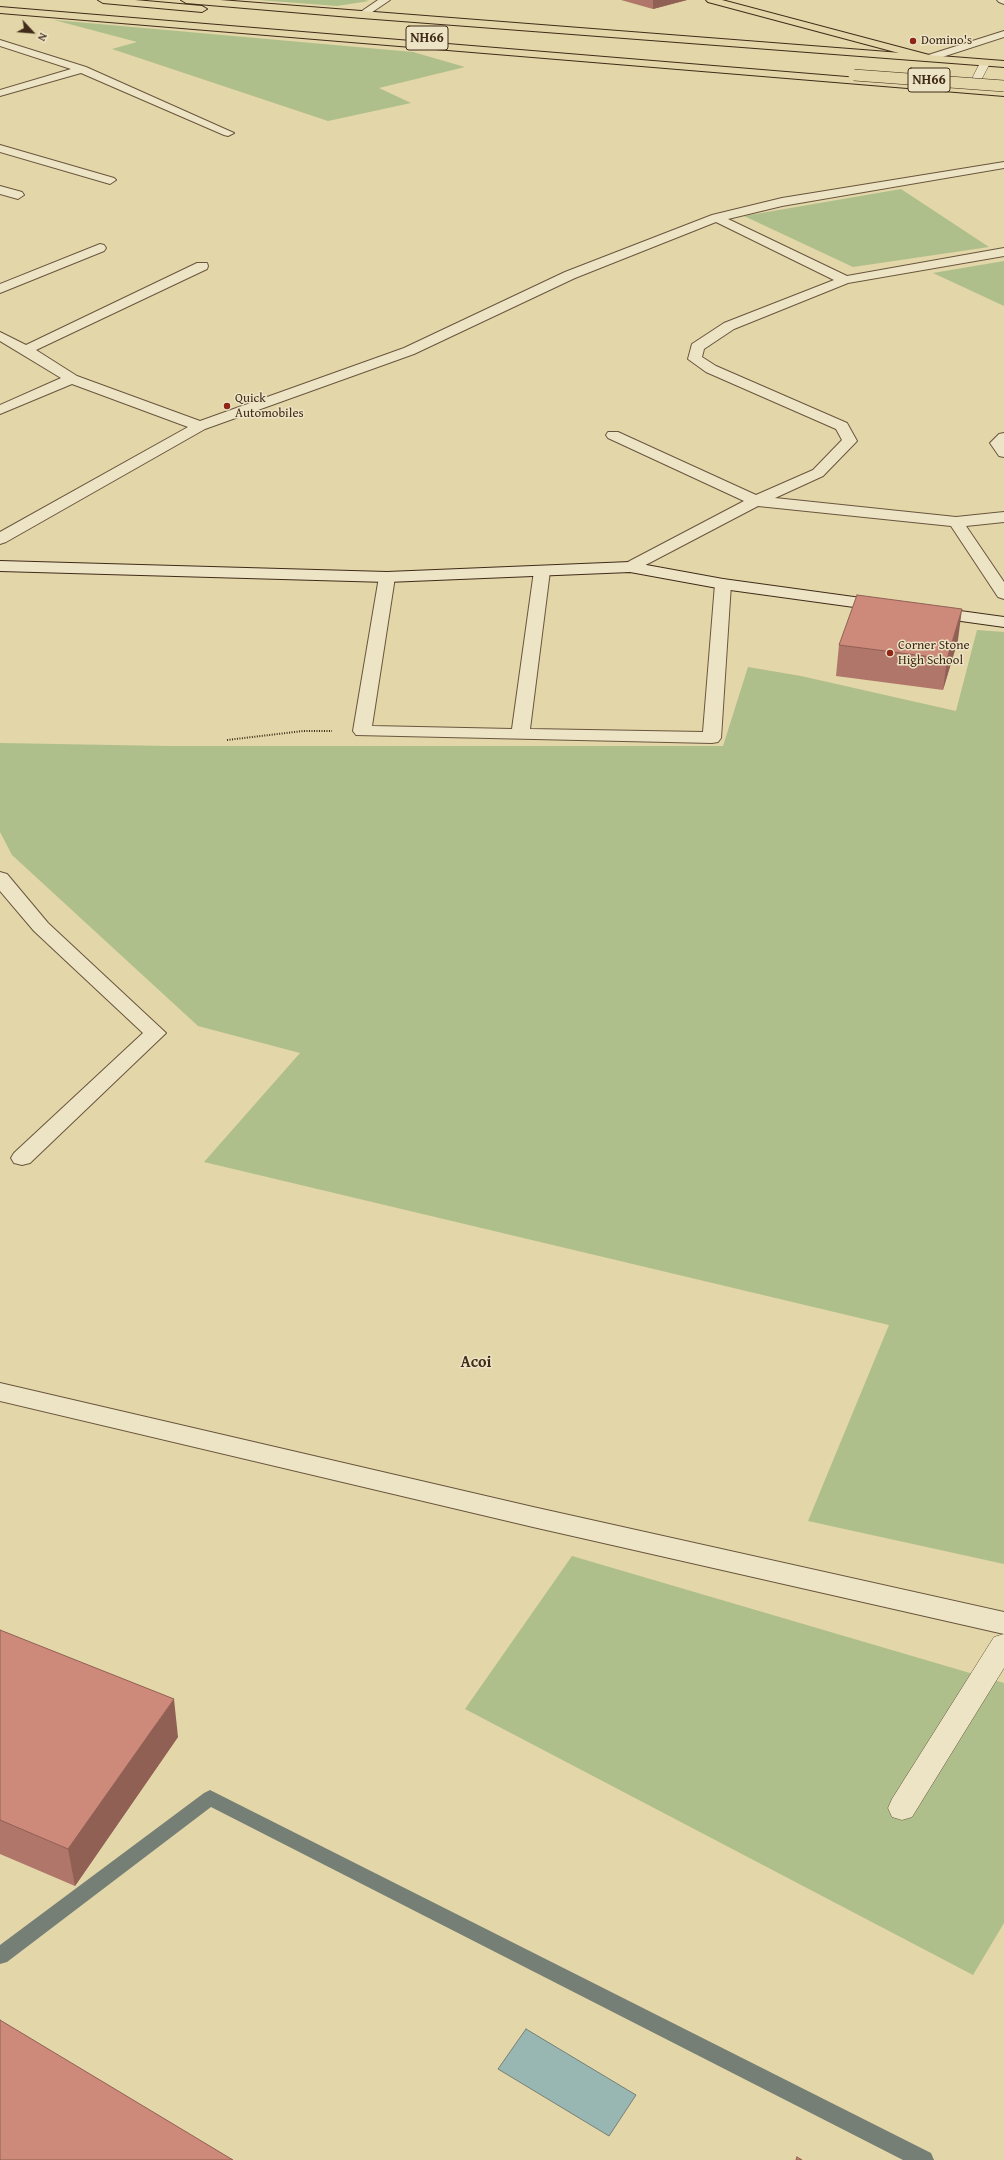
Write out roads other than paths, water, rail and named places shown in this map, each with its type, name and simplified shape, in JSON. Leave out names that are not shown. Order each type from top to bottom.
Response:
[{"type":"main road","name":"NH66","points":[[103,0],[656,48]]},
{"type":"main road","points":[[186,0],[362,15],[1004,64]]},
{"type":"main road","points":[[711,0],[929,58]]},
{"type":"main road","name":"NH66","points":[[0,3],[856,69],[1004,76]]},
{"type":"main road","points":[[0,10],[1004,93]]},
{"type":"main road","points":[[914,86],[929,58]]},
{"type":"main road","name":"NH66","points":[[856,69],[1004,86]]},
{"type":"street","points":[[362,15],[385,0]]},
{"type":"street","points":[[929,58],[1004,34]]},
{"type":"street","points":[[0,43],[82,69],[228,133]]},
{"type":"street","points":[[0,93],[82,69]]},
{"type":"street","points":[[0,148],[110,180]]},
{"type":"street","points":[[0,539],[200,426],[409,351],[570,275],[716,218],[782,202],[1004,165]]},
{"type":"street","points":[[0,190],[18,195]]},
{"type":"street","points":[[716,218],[845,280]]},
{"type":"street","points":[[0,289],[100,248]]},
{"type":"street","points":[[630,567],[756,501],[818,473],[850,441],[842,426],[711,369],[695,359],[698,347],[729,326],[845,280],[1004,252]]},
{"type":"street","points":[[26,350],[202,266]]},
{"type":"street","points":[[0,336],[26,350],[72,379],[200,426]]},
{"type":"street","points":[[0,410],[72,379]]},
{"type":"street","points":[[613,435],[756,501],[956,522],[1004,517]]},
{"type":"street","points":[[1004,437],[997,443],[1004,453]]},
{"type":"street","points":[[956,522],[1004,594]]},
{"type":"street","points":[[0,566],[387,577],[630,567],[723,584],[895,607]]},
{"type":"street","points":[[520,734],[542,571]]},
{"type":"street","points":[[387,577],[362,731],[712,738],[723,584]]},
{"type":"street","points":[[918,611],[1004,622]]},
{"type":"street","points":[[0,878],[41,927],[155,1033],[22,1158]]},
{"type":"street","points":[[0,1392],[533,1517],[1004,1623]]},
{"type":"lane","points":[[971,90],[985,63]]},
{"type":"lane","points":[[902,1808],[1004,1645]]},
{"type":"water","points":[[526,2029],[636,2095],[609,2136],[498,2069]]},
{"type":"waterway","points":[[0,1956],[210,1798],[924,2160]]},
{"type":"place","name":"Domino's","points":[[913,41]]},
{"type":"place","name":"Quick Automobiles","points":[[227,406]]},
{"type":"place","name":"Corner Stone High School","points":[[890,653]]},
{"type":"district","name":"Acoi","points":[[476,1363]]}]
